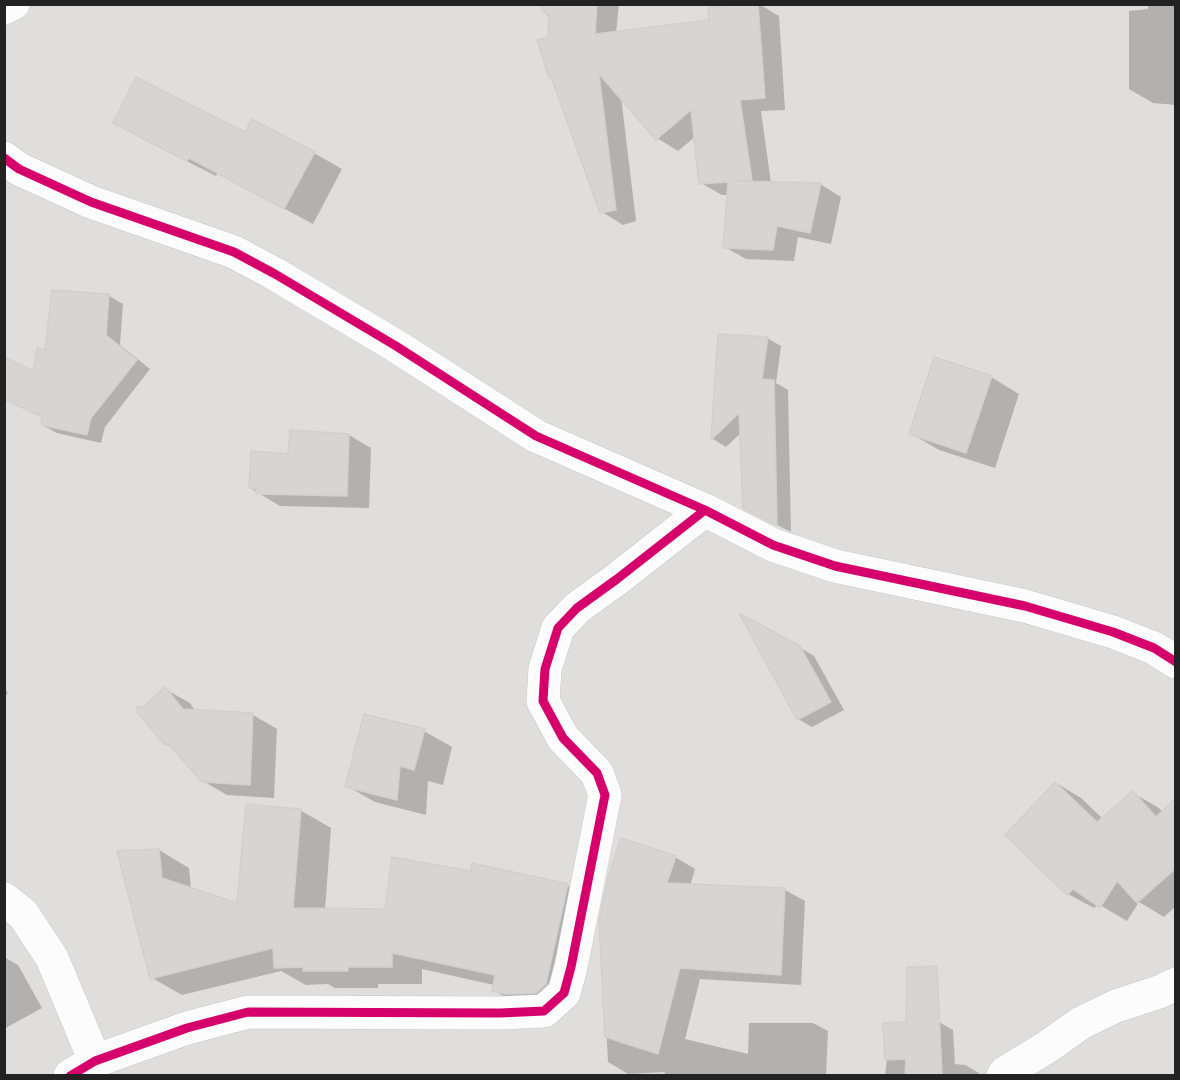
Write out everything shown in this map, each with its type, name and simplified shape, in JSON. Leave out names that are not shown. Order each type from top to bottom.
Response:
[{"type":"street","points":[[4,8],[13,4]]},
{"type":"street","points":[[4,158],[19,169],[91,202],[234,252],[396,346],[536,436],[705,510],[773,545],[835,566],[1025,606],[1113,632],[1154,648],[1176,662]]},
{"type":"street","points":[[4,899],[23,914],[52,958],[82,1068],[187,1029],[248,1012],[500,1013],[544,1011],[564,993],[605,795],[597,773],[563,738],[543,701],[545,669],[558,628],[577,608],[705,510]]},
{"type":"street","points":[[1003,1076],[1081,1023],[1116,1006],[1176,984]]},
{"type":"shaded area","points":[[5,5],[1175,5],[1175,1075],[5,1075]]},
{"type":"building","points":[[538,4],[597,4],[595,34],[709,20],[708,8],[758,4],[765,98],[740,100],[752,180],[737,181],[821,183],[810,233],[777,226],[773,250],[723,248],[728,182],[699,184],[691,110],[656,140],[599,74],[616,210],[600,213],[537,40],[548,37],[549,17]]},
{"type":"building","points":[[136,77],[245,132],[252,119],[315,152],[284,209],[189,158],[187,161],[113,123]]},
{"type":"building","points":[[52,290],[109,294],[106,335],[137,360],[91,418],[87,435],[41,425],[42,417],[4,399],[4,357],[33,371],[37,348],[45,350]]},
{"type":"building","points":[[718,334],[768,337],[762,379],[774,380],[777,525],[743,508],[739,413],[711,440]]},
{"type":"building","points":[[934,357],[992,376],[966,453],[909,434]]},
{"type":"building","points":[[290,430],[349,434],[347,496],[256,494],[256,489],[249,488],[251,451],[288,454]]},
{"type":"building","points":[[739,613],[800,646],[831,702],[797,720]]},
{"type":"building","points":[[165,687],[183,709],[253,713],[250,785],[202,782],[169,744],[165,745],[137,712],[139,710],[136,707],[143,707]]},
{"type":"building","points":[[364,714],[425,729],[414,770],[400,766],[397,800],[345,787]]},
{"type":"building","points":[[1055,782],[1097,822],[1133,791],[1156,817],[1176,798],[1176,868],[1137,903],[1117,881],[1100,908],[1073,889],[1067,895],[1005,835]]},
{"type":"building","points":[[246,804],[301,809],[293,908],[385,909],[392,857],[471,871],[472,863],[568,884],[546,984],[536,993],[505,994],[492,991],[495,975],[392,953],[392,967],[348,967],[348,971],[303,971],[303,967],[274,968],[273,948],[150,979],[117,851],[159,849],[162,878],[237,903]]},
{"type":"building","points":[[621,838],[676,856],[667,883],[785,888],[781,975],[680,968],[658,1054],[605,1037],[599,921],[608,878]]},
{"type":"building","points":[[937,966],[942,1076],[905,1076],[906,1059],[885,1060],[883,1023],[906,1022],[907,967]]},
{"type":"cycle path","points":[[4,158],[19,169],[91,202],[234,252],[396,346],[536,436],[705,510],[773,545],[835,566],[1025,606],[1113,632],[1154,648],[1176,662]]},
{"type":"cycle path","points":[[70,1076],[95,1061],[187,1028],[248,1012],[500,1013],[544,1011],[564,993],[605,795],[597,773],[563,738],[543,701],[545,669],[558,628],[577,608],[705,510]]}]
